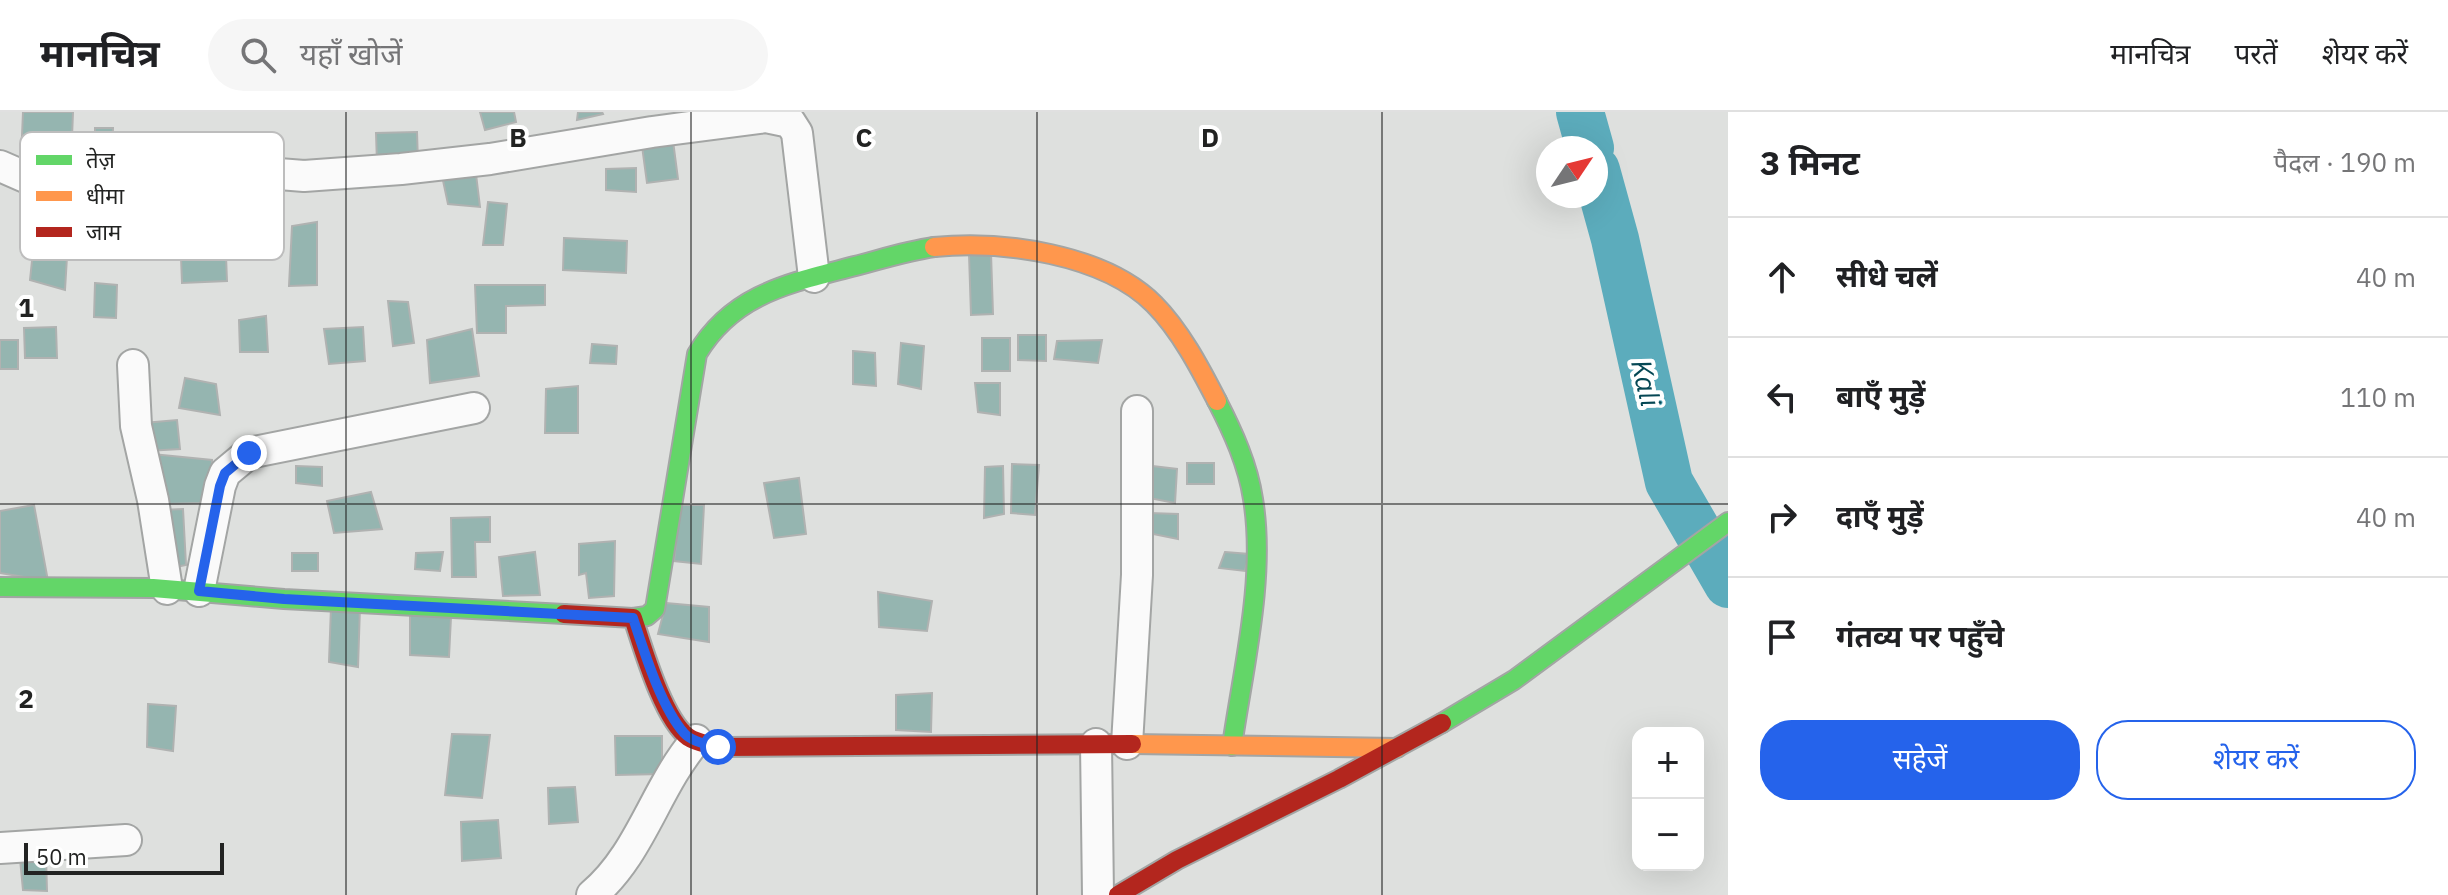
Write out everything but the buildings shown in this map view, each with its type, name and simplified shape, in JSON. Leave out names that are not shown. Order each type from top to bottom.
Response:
[{"type":"street","points":[[284,174],[332,174],[490,159],[766,117],[790,122],[797,133],[814,277]]},
{"type":"street","points":[[0,166],[20,175]]},
{"type":"street","points":[[0,587],[167,589],[284,599],[633,618],[647,616],[655,609],[692,378],[701,345],[720,322],[764,292],[948,245],[1034,252],[1087,264],[1124,280],[1151,301],[1175,329],[1212,391],[1234,438],[1254,507],[1256,579],[1232,746]]},
{"type":"street","points":[[133,365],[136,426],[153,500],[167,589]]},
{"type":"street","points":[[199,591],[220,486],[225,473],[249,453],[474,408]]},
{"type":"street","points":[[1127,744],[1137,575],[1137,411]]},
{"type":"street","points":[[1118,895],[1186,856],[1326,787],[1479,702],[1586,628],[1728,522]]},
{"type":"street","points":[[633,618],[654,678],[673,716],[684,732],[696,740],[718,747],[1127,744],[1397,748]]},
{"type":"street","points":[[592,895],[628,855],[673,770],[696,740]]},
{"type":"street","points":[[1096,744],[1098,895]]},
{"type":"street","points":[[0,848],[126,840]]},
{"type":"waterway","name":"Kali","points":[[1580,112],[1587,136]]},
{"type":"waterway","name":"Kali","points":[[1606,208],[1669,482],[1728,584]]},
{"type":"traffic: fast","points":[[633,618],[647,616],[655,609],[697,354],[712,333],[746,304],[786,285],[934,247]]},
{"type":"traffic: fast","points":[[1217,401],[1248,474],[1256,529],[1252,623],[1232,746]]},
{"type":"traffic: fast","points":[[1442,723],[1514,680],[1728,522]]},
{"type":"traffic: fast","points":[[0,587],[153,588],[284,599],[564,614]]},
{"type":"traffic: slow","points":[[934,247],[961,245],[1020,249],[1051,254],[1108,273],[1133,287],[1163,314],[1189,350],[1217,401]]},
{"type":"traffic: slow","points":[[1132,744],[1397,748]]},
{"type":"traffic: jam","points":[[564,614],[633,618],[670,715],[688,737],[718,747],[1132,744]]},
{"type":"traffic: jam","points":[[1118,895],[1177,860],[1339,779],[1442,723]]},
{"type":"route","points":[[249,453],[225,473],[220,486],[199,591],[284,599],[439,605],[633,618],[654,678],[673,716],[690,737],[718,747]]}]
